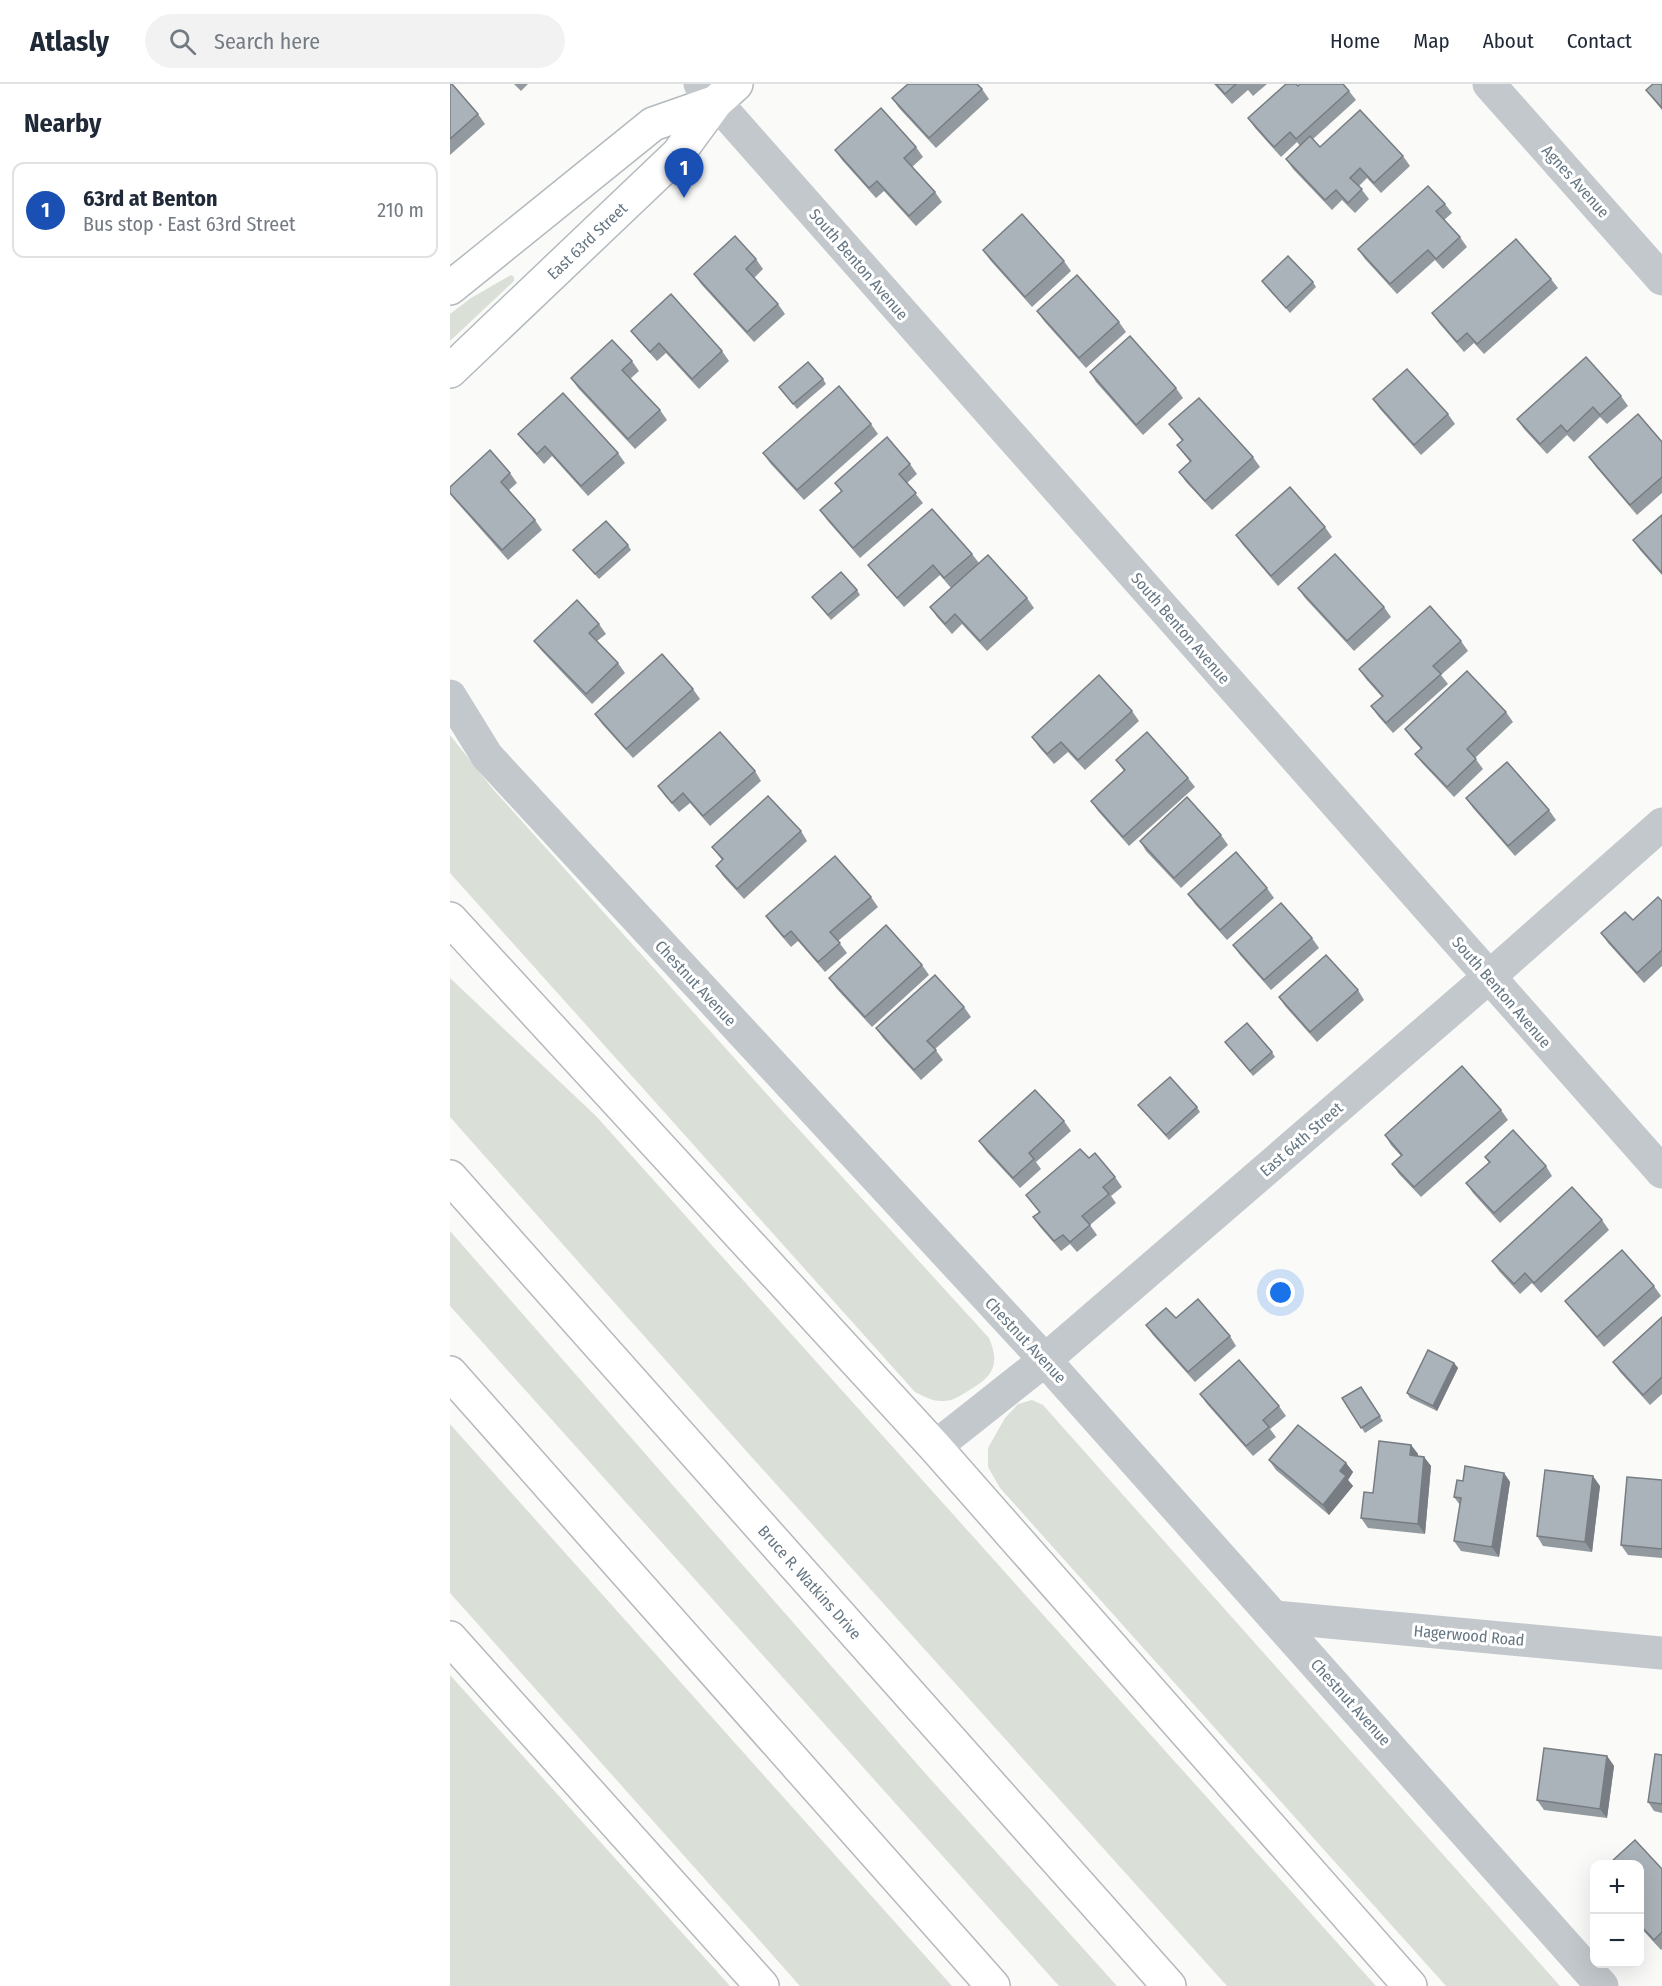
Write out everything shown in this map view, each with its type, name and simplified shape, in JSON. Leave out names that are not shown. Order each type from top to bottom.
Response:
[{"type":"main road","points":[[450,288],[653,124],[717,90]]},
{"type":"main road","name":"East 63rd Street","points":[[450,370],[678,154],[717,90]]},
{"type":"main road","points":[[450,919],[935,1447],[1410,1986]]},
{"type":"main road","name":"Bruce R. Watkins Drive","points":[[450,1177],[1169,1986]]},
{"type":"main road","points":[[450,1373],[993,1986]]},
{"type":"main road","points":[[450,1638],[762,1986]]},
{"type":"street","name":"Agnes Avenue","points":[[1490,84],[1662,279]]},
{"type":"street","name":"South Benton Avenue","points":[[717,90],[1489,977],[1662,1172]]},
{"type":"street","name":"Chestnut Avenue","points":[[450,696],[487,756],[1045,1360],[1602,1986]]},
{"type":"street","name":"East 64th Street","points":[[935,1447],[1045,1360],[1489,977],[1662,824]]},
{"type":"street","name":"Hagerwood Road","points":[[1275,1617],[1662,1653]]},
{"type":"shaded area","points":[[511,275],[514,281],[450,341],[450,314],[471,298]]},
{"type":"shaded area","points":[[450,735],[492,788],[989,1338],[993,1348],[994,1363],[992,1370],[983,1381],[948,1401],[934,1400],[915,1392],[450,873]]},
{"type":"shaded area","points":[[450,978],[596,1116],[1376,1986],[1227,1986],[450,1117]]},
{"type":"shaded area","points":[[450,1231],[925,1773],[1117,1986],[1059,1986],[450,1306]]},
{"type":"shaded area","points":[[1032,1400],[1043,1405],[1560,1986],[1446,1986],[1000,1488],[988,1467],[988,1448],[1005,1418],[1018,1404]]},
{"type":"shaded area","points":[[450,1424],[952,1986],[800,1986],[450,1593]]},
{"type":"shaded area","points":[[450,1675],[730,1986],[450,1986]]},
{"type":"building","points":[[450,84],[478,114],[450,139]]},
{"type":"building","points":[[908,84],[977,84],[982,89],[929,138],[892,98]]},
{"type":"building","points":[[1216,84],[1236,84],[1225,94]]},
{"type":"building","points":[[1286,84],[1298,86],[1300,84],[1343,84],[1349,91],[1296,139],[1290,132],[1274,147],[1248,118]]},
{"type":"building","points":[[1653,84],[1662,84],[1662,108],[1646,90]]},
{"type":"building","points":[[881,108],[916,147],[904,158],[935,192],[909,216],[877,181],[869,188],[835,150]]},
{"type":"building","points":[[1360,110],[1403,156],[1374,183],[1360,168],[1350,178],[1362,189],[1348,203],[1336,190],[1325,200],[1286,159],[1310,136],[1320,147]]},
{"type":"building","points":[[1428,186],[1445,204],[1436,211],[1460,237],[1436,259],[1428,250],[1390,284],[1358,249]]},
{"type":"building","points":[[1022,214],[1064,261],[1025,297],[983,250]]},
{"type":"building","points":[[735,236],[756,259],[746,269],[778,304],[747,332],[694,274]]},
{"type":"building","points":[[1516,239],[1551,279],[1477,344],[1467,333],[1457,342],[1432,313]]},
{"type":"building","points":[[1288,256],[1313,282],[1286,308],[1262,281]]},
{"type":"building","points":[[1077,275],[1119,322],[1079,358],[1037,311]]},
{"type":"building","points":[[671,294],[722,351],[692,379],[659,343],[650,352],[631,331]]},
{"type":"building","points":[[1130,336],[1176,388],[1136,425],[1090,372]]},
{"type":"building","points":[[612,340],[632,361],[622,370],[660,410],[628,439],[571,378]]},
{"type":"building","points":[[1586,357],[1621,396],[1600,415],[1593,407],[1567,432],[1561,425],[1540,444],[1517,419]]},
{"type":"building","points":[[808,362],[823,379],[793,404],[779,387]]},
{"type":"building","points":[[1407,369],[1448,414],[1414,445],[1373,399]]},
{"type":"building","points":[[839,386],[871,424],[797,490],[763,453]]},
{"type":"building","points":[[563,393],[618,453],[581,486],[545,446],[537,454],[518,434]]},
{"type":"building","points":[[1199,398],[1253,457],[1205,501],[1179,472],[1191,461],[1177,445],[1183,440],[1169,424]]},
{"type":"building","points":[[1638,414],[1662,442],[1662,477],[1630,505],[1589,457]]},
{"type":"building","points":[[887,437],[910,464],[899,474],[916,493],[853,548],[820,510],[842,491],[835,483]]},
{"type":"building","points":[[490,450],[510,473],[501,482],[535,520],[502,550],[450,493],[450,487]]},
{"type":"building","points":[[1290,487],[1325,527],[1271,576],[1236,535]]},
{"type":"building","points":[[932,509],[972,554],[944,578],[933,565],[897,598],[868,565]]},
{"type":"building","points":[[1662,515],[1662,573],[1633,540]]},
{"type":"building","points":[[606,521],[628,545],[595,574],[573,550]]},
{"type":"building","points":[[1335,554],[1384,607],[1347,641],[1298,588]]},
{"type":"building","points":[[988,555],[1027,598],[980,641],[955,614],[945,624],[930,607]]},
{"type":"building","points":[[841,572],[857,590],[828,615],[812,597]]},
{"type":"building","points":[[577,600],[599,624],[589,633],[618,663],[586,694],[534,641]]},
{"type":"building","points":[[1430,606],[1461,641],[1433,666],[1441,674],[1386,723],[1371,706],[1383,696],[1359,669]]},
{"type":"building","points":[[662,654],[693,689],[626,749],[595,714]]},
{"type":"building","points":[[1467,671],[1506,712],[1467,749],[1476,759],[1447,787],[1415,754],[1422,748],[1405,729]]},
{"type":"building","points":[[1099,675],[1132,711],[1078,760],[1061,742],[1047,754],[1032,737]]},
{"type":"building","points":[[720,732],[755,771],[703,816],[683,793],[672,803],[658,786]]},
{"type":"building","points":[[1147,732],[1188,778],[1123,837],[1091,801],[1125,770],[1116,760]]},
{"type":"building","points":[[1507,762],[1549,810],[1508,846],[1466,798]]},
{"type":"building","points":[[768,796],[801,831],[737,889],[716,866],[723,859],[712,847]]},
{"type":"building","points":[[1187,797],[1221,835],[1174,878],[1140,841]]},
{"type":"building","points":[[1236,852],[1267,888],[1220,930],[1188,894]]},
{"type":"building","points":[[835,856],[871,897],[830,932],[840,943],[818,962],[791,931],[784,937],[766,916]]},
{"type":"building","points":[[1658,897],[1662,901],[1662,950],[1637,973],[1601,933],[1625,912],[1633,920]]},
{"type":"building","points":[[1281,903],[1312,938],[1264,980],[1233,945]]},
{"type":"building","points":[[886,925],[922,965],[865,1017],[829,978]]},
{"type":"building","points":[[1326,955],[1358,990],[1310,1032],[1279,997]]},
{"type":"building","points":[[935,975],[964,1007],[927,1041],[936,1050],[914,1070],[876,1028]]},
{"type":"building","points":[[1247,1023],[1272,1052],[1250,1071],[1225,1042]]},
{"type":"building","points":[[1462,1066],[1501,1110],[1414,1187],[1392,1164],[1402,1155],[1385,1135]]},
{"type":"building","points":[[1170,1077],[1197,1107],[1166,1135],[1138,1105]]},
{"type":"building","points":[[1035,1090],[1064,1121],[1029,1153],[1034,1159],[1013,1178],[979,1141]]},
{"type":"building","points":[[1513,1130],[1546,1166],[1494,1213],[1466,1183],[1490,1162],[1485,1157]]},
{"type":"building","points":[[1080,1149],[1089,1158],[1095,1153],[1115,1177],[1103,1187],[1109,1194],[1082,1216],[1090,1225],[1070,1242],[1063,1235],[1054,1241],[1033,1217],[1040,1212],[1026,1195]]},
{"type":"building","points":[[1572,1187],[1602,1220],[1534,1283],[1525,1273],[1514,1284],[1492,1261]]},
{"type":"building","points":[[1622,1250],[1654,1286],[1597,1337],[1565,1301]]},
{"type":"building","points":[[1198,1299],[1230,1336],[1188,1372],[1146,1325],[1166,1308],[1176,1318]]},
{"type":"building","points":[[1662,1317],[1662,1377],[1643,1395],[1613,1362]]},
{"type":"building","points":[[1428,1350],[1454,1363],[1433,1406],[1407,1393]]},
{"type":"building","points":[[1239,1360],[1279,1406],[1263,1420],[1269,1427],[1246,1446],[1200,1394]]},
{"type":"building","points":[[1361,1387],[1380,1416],[1361,1428],[1342,1398]]},
{"type":"building","points":[[1298,1425],[1346,1463],[1340,1471],[1346,1476],[1323,1505],[1269,1460]]},
{"type":"building","points":[[1379,1441],[1411,1445],[1410,1455],[1424,1457],[1418,1524],[1361,1518],[1364,1492],[1373,1493]]},
{"type":"building","points":[[1465,1466],[1504,1473],[1492,1547],[1454,1541],[1461,1498],[1454,1497],[1457,1480],[1463,1481]]},
{"type":"building","points":[[1545,1470],[1593,1476],[1585,1542],[1537,1536]]},
{"type":"building","points":[[1627,1477],[1662,1480],[1662,1549],[1621,1545]]},
{"type":"building","points":[[1544,1748],[1607,1756],[1600,1809],[1537,1800]]},
{"type":"building","points":[[1655,1754],[1662,1755],[1662,1804],[1648,1802]]},
{"type":"building","points":[[1635,1840],[1662,1869],[1662,1932],[1654,1940],[1644,1929],[1644,1860],[1613,1860]]},
{"type":"place","name":"63rd at Benton","points":[[684,198]]}]
